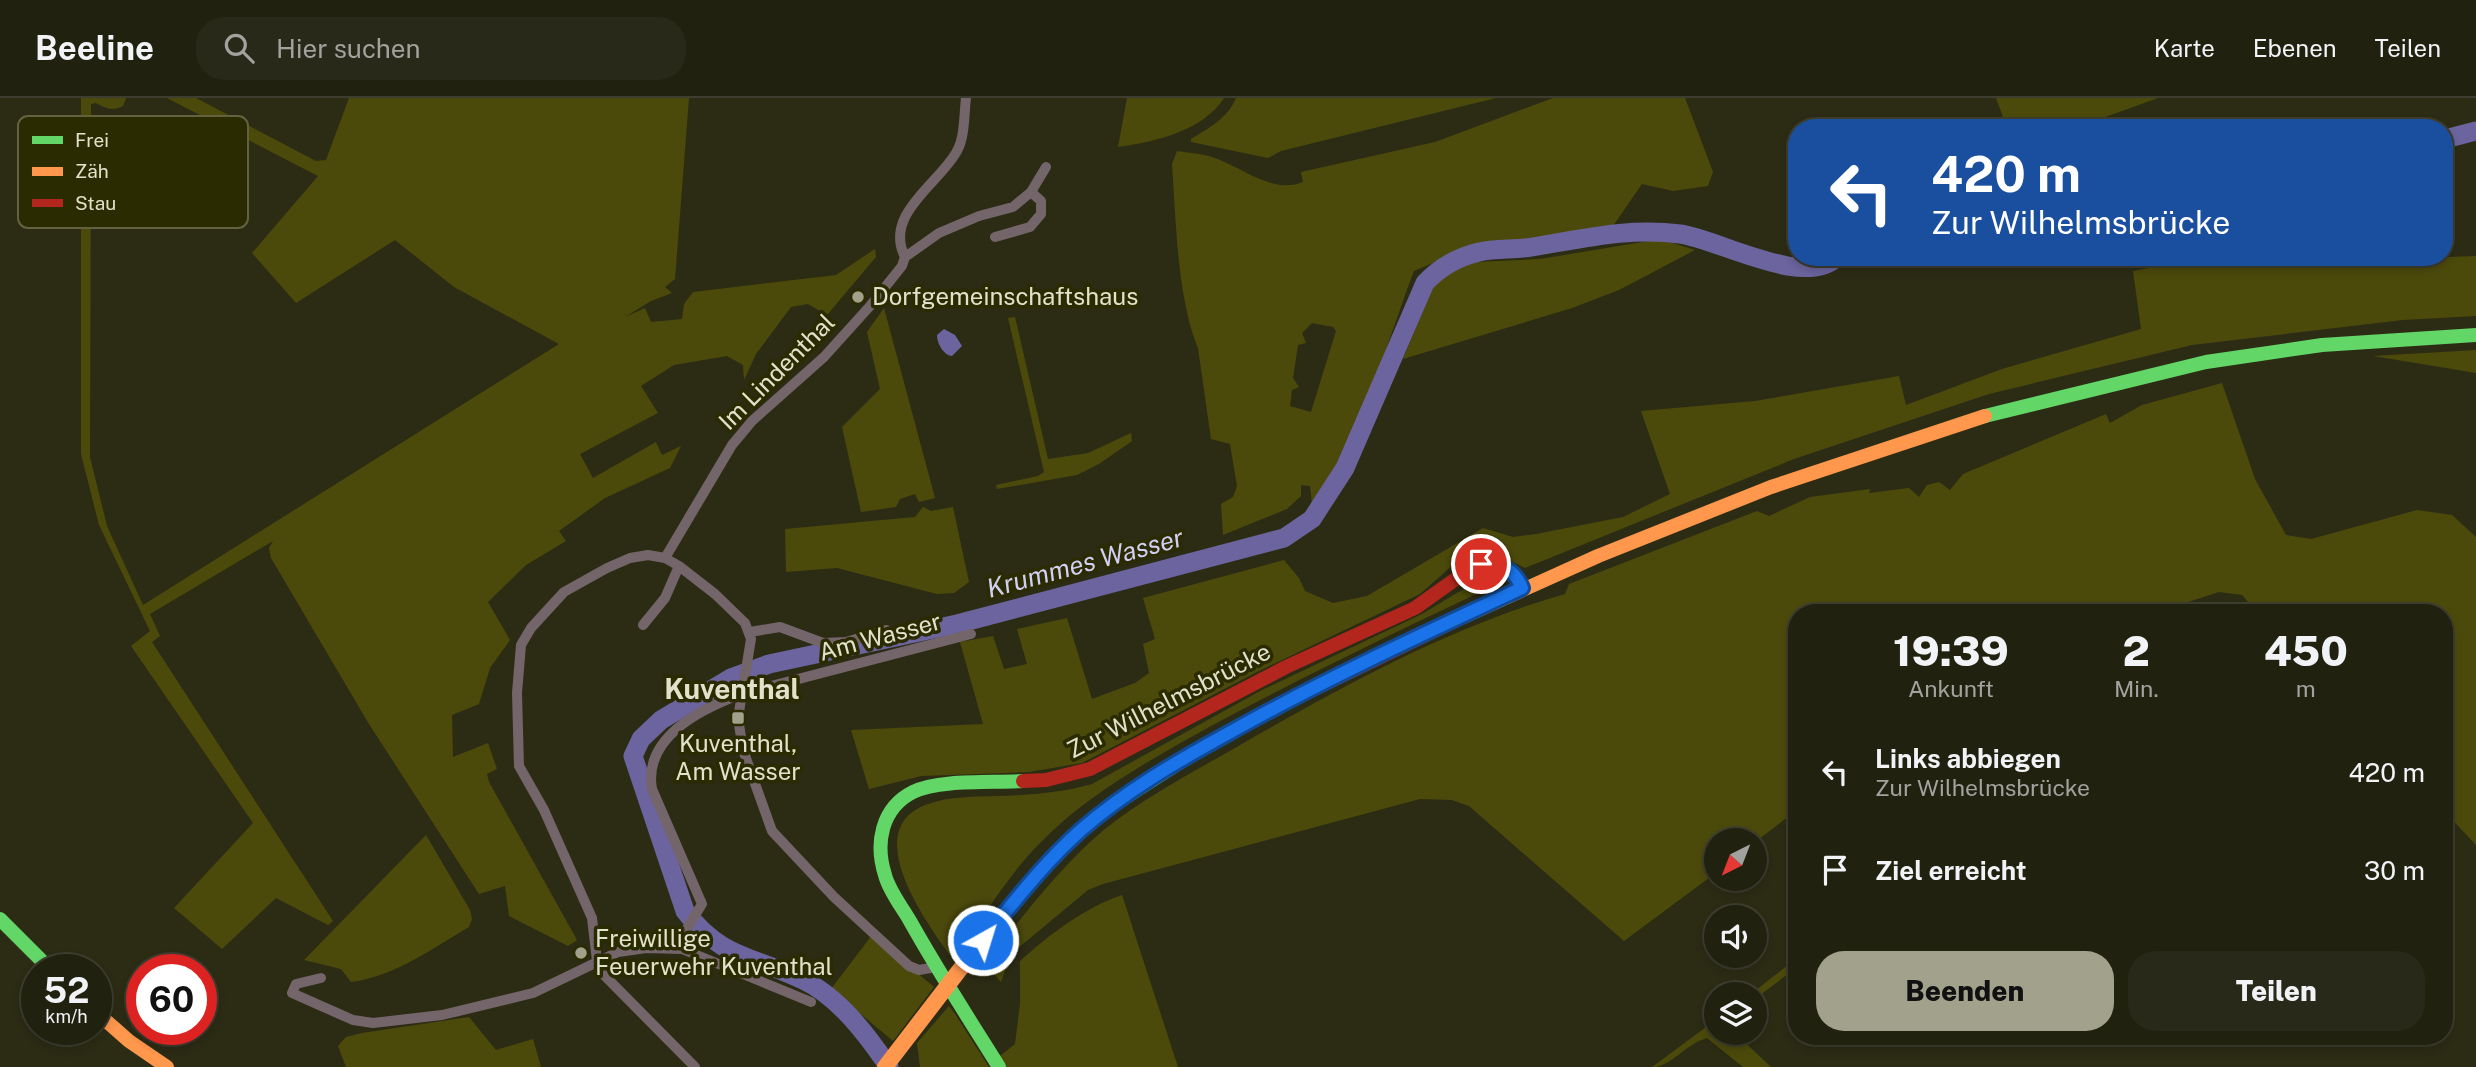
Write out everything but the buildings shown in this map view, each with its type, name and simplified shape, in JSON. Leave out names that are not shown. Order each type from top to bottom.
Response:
[{"type":"main road","points":[[884,1067],[968,959],[1059,850],[1104,811],[1142,784],[1271,710],[1391,649],[1522,588],[1771,487],[2013,407],[2206,362],[2322,345],[2476,335]]},
{"type":"main road","name":"Zur Wilhelmsbrücke","points":[[999,1067],[942,991],[936,967],[890,888],[881,864],[881,829],[890,810],[905,796],[944,785],[1046,780],[1090,769],[1286,667],[1415,608],[1474,566],[1489,563],[1502,566],[1514,573],[1522,588]]},
{"type":"main road","points":[[0,919],[35,954]]},
{"type":"main road","points":[[884,1067],[942,991]]},
{"type":"main road","points":[[112,1026],[167,1067]]},
{"type":"street","points":[[966,98],[959,148],[906,215],[901,237],[905,257],[939,233],[979,216],[1013,207],[1031,192],[1046,167]]},
{"type":"street","points":[[995,237],[1030,227],[1041,214],[1041,201],[1031,192]]},
{"type":"street","name":"Im Lindenthal","points":[[665,558],[732,445],[752,421],[824,357],[870,306],[902,266],[905,257]]},
{"type":"street","points":[[695,1067],[613,986],[597,961],[592,918],[544,810],[519,766],[517,707],[521,645],[531,628],[564,592],[630,558],[648,555],[665,558],[678,566],[715,594],[750,632],[738,718],[743,750],[767,818],[780,842],[909,966],[919,970],[936,967]]},
{"type":"street","points":[[643,625],[664,598],[678,566]]},
{"type":"street","points":[[750,632],[780,627],[823,643],[846,642],[886,630]]},
{"type":"street","name":"Am Wasser","points":[[682,949],[686,930],[702,904],[652,789],[651,767],[678,727],[712,705],[741,694],[971,635]]},
{"type":"street","points":[[321,978],[296,984],[292,993],[353,1020],[373,1023],[442,1015],[533,993],[597,961],[633,949],[682,949],[811,1002]]},
{"type":"shaded area","points":[[81,98],[126,98],[123,106],[113,109],[91,104],[91,116],[81,116]]},
{"type":"shaded area","points":[[167,98],[196,98],[230,116],[202,116]]},
{"type":"shaded area","points":[[349,98],[689,98],[675,279],[665,287],[672,293],[651,301],[625,317],[645,308],[651,322],[682,319],[684,304],[693,292],[836,275],[875,249],[876,257],[827,315],[808,304],[791,307],[756,354],[744,380],[743,365],[727,356],[674,365],[641,386],[658,413],[580,454],[593,478],[656,442],[662,455],[681,446],[670,468],[605,498],[559,531],[566,541],[526,565],[488,602],[510,640],[490,668],[479,704],[452,715],[453,757],[488,743],[497,769],[487,774],[489,782],[577,940],[568,946],[509,916],[505,886],[479,894],[369,724],[271,558],[269,548],[273,541],[150,614],[160,636],[152,642],[333,921],[328,925],[276,898],[222,949],[174,908],[253,823],[131,646],[150,631],[99,525],[81,454],[81,228],[91,228],[90,457],[107,526],[143,605],[559,344],[454,287],[395,240],[296,303],[252,253],[318,176],[248,140],[248,125],[316,161],[326,160]]},
{"type":"shaded area","points":[[1127,98],[1224,98],[1204,119],[1191,127],[1162,138],[1118,147]]},
{"type":"shaded area","points":[[1236,98],[1496,98],[1281,151],[1268,158],[1191,142],[1191,139],[1223,117]]},
{"type":"shaded area","points":[[1553,98],[1685,98],[1713,172],[1708,186],[1673,191],[1642,184],[1613,226],[1471,247],[1414,271],[1370,394],[1342,459],[1327,485],[1312,504],[1310,486],[1301,485],[1301,496],[1287,509],[1223,535],[1221,504],[1233,497],[1237,486],[1230,444],[1211,439],[1198,348],[1186,306],[1179,258],[1172,164],[1177,151],[1215,158],[1271,183],[1292,185],[1303,182],[1301,172],[1435,142]],"holes":[[[1312,323],[1333,327],[1336,331],[1311,412],[1290,406],[1292,390],[1299,387],[1293,378],[1298,345],[1306,343],[1302,333]]]},
{"type":"shaded area","points":[[1996,98],[2158,98],[2100,119],[2004,119]]},
{"type":"shaded area","points":[[1649,241],[1666,241],[1695,250],[1619,290],[1572,308],[1403,359],[1433,287],[1443,273],[1476,262],[1540,259]]},
{"type":"shaded area","points":[[2476,256],[2476,316],[2403,320],[2192,345],[1989,394],[1794,459],[1525,568],[1495,553],[1473,553],[1455,563],[1420,594],[1257,672],[1082,763],[1029,772],[921,776],[869,789],[851,730],[983,724],[960,642],[993,636],[1004,669],[1027,664],[1017,629],[1067,618],[1092,699],[1135,683],[1149,673],[1143,644],[1155,639],[1143,598],[1284,560],[1299,578],[1305,591],[1333,603],[1367,596],[1483,528],[1513,537],[1536,534],[1623,517],[1670,494],[1641,411],[1755,401],[1899,376],[1906,405],[2002,369],[2141,329],[2133,271],[2204,266],[2453,266],[2453,257]]},
{"type":"shaded area","points":[[884,308],[935,498],[919,502],[915,494],[900,499],[896,507],[861,512],[842,427],[880,389],[867,332]]},
{"type":"shaded area","points":[[1015,317],[1048,459],[1088,453],[1131,433],[1132,441],[1099,464],[1077,475],[997,489],[996,485],[1038,476],[1044,472],[1008,318]]},
{"type":"shaded area","points":[[944,329],[955,335],[962,346],[952,356],[943,351],[938,342],[937,335]]},
{"type":"shaded area","points":[[2476,350],[2476,373],[2373,356]]},
{"type":"shaded area","points":[[2222,383],[2255,479],[2286,535],[2311,539],[2417,510],[2452,515],[2476,537],[2476,845],[2453,821],[2453,604],[2250,604],[2242,595],[2219,592],[2182,604],[1788,604],[1788,817],[1768,832],[1768,828],[1704,828],[1704,882],[1624,941],[1469,806],[1452,800],[1420,799],[1103,884],[1088,890],[1011,954],[1001,982],[985,964],[1057,876],[1088,844],[1120,818],[1152,796],[1314,703],[1437,641],[1565,594],[1569,584],[1757,511],[1769,516],[1810,497],[1870,489],[1869,493],[1909,488],[1919,497],[1927,485],[1939,482],[1950,490],[1963,474],[2106,414],[2110,423],[2142,405]]},
{"type":"shaded area","points":[[923,507],[931,511],[953,507],[969,582],[954,593],[937,594],[837,568],[786,572],[785,529],[915,517]]},
{"type":"shaded area","points":[[1490,573],[1506,580],[1247,707],[1166,751],[1100,792],[1060,824],[1028,855],[954,961],[929,925],[905,879],[898,855],[898,834],[907,816],[928,804],[962,797],[1045,793],[1092,784],[1262,690],[1422,614]]},
{"type":"shaded area","points":[[426,835],[470,910],[472,919],[469,927],[398,968],[367,979],[351,982],[341,969],[304,960]]},
{"type":"shaded area","points":[[1122,895],[1178,1067],[1006,1067],[1000,1056],[1015,1044],[1020,1004],[1020,961],[1068,923],[1094,907]]},
{"type":"shaded area","points":[[872,935],[934,987],[893,1041],[831,989]]},
{"type":"shaded area","points":[[1788,965],[1788,974],[1767,990],[1766,982]]},
{"type":"shaded area","points":[[949,1006],[989,1067],[920,1067],[917,1043]]},
{"type":"shaded area","points":[[469,1017],[496,1050],[533,1039],[541,1067],[346,1067],[338,1046],[346,1037],[362,1033]]},
{"type":"shaded area","points":[[1704,1029],[1704,1039],[1666,1063],[1652,1067]]},
{"type":"shaded area","points":[[1716,1045],[1748,1045],[1771,1067],[1743,1067]]},
{"type":"waterway","name":"Krummes Wasser","points":[[2453,137],[2476,131]]},
{"type":"waterway","name":"Krummes Wasser","points":[[889,1067],[862,1030],[829,996],[803,980],[725,948],[698,927],[685,911],[633,756],[641,739],[661,720],[731,678],[769,664],[957,624],[1284,538],[1312,519],[1345,468],[1425,283],[1456,260],[1485,251],[1526,248],[1606,235],[1661,232],[1696,238],[1788,266]]},
{"type":"waterway","name":"Krummes Wasser","points":[[1790,266],[1817,266]]},
{"type":"traffic: fast","points":[[1985,416],[2206,362],[2322,345],[2476,335]]},
{"type":"traffic: fast","points":[[968,959],[1059,850],[1104,811],[1193,754]]},
{"type":"traffic: fast","points":[[999,1067],[889,887],[882,863],[881,839],[887,817],[902,799],[913,792],[951,783],[1023,781]]},
{"type":"traffic: fast","points":[[0,919],[35,954]]},
{"type":"traffic: slow","points":[[1463,617],[1598,556],[1771,487],[1985,416]]},
{"type":"traffic: slow","points":[[885,1067],[968,959]]},
{"type":"traffic: slow","points":[[112,1026],[167,1067]]},
{"type":"traffic: jam","points":[[1023,781],[1046,780],[1090,769],[1286,667],[1415,608],[1474,566],[1489,563],[1502,566],[1514,573],[1523,588]]},
{"type":"traffic: jam","points":[[1193,754],[1259,716],[1463,617]]},
{"type":"place","name":"Dorfgemeinschaftshaus","points":[[858,297]]},
{"type":"place","name":"Kuventhal, Am Wasser","points":[[738,718]]},
{"type":"place","name":"Freiwillige Feuerwehr Kuventhal","points":[[581,953]]},
{"type":"district","name":"Kuventhal","points":[[732,689]]},
{"type":"route","points":[[983,940],[1059,850],[1127,794],[1259,716],[1391,649],[1522,588],[1514,573],[1508,569],[1496,564],[1481,564]]}]
